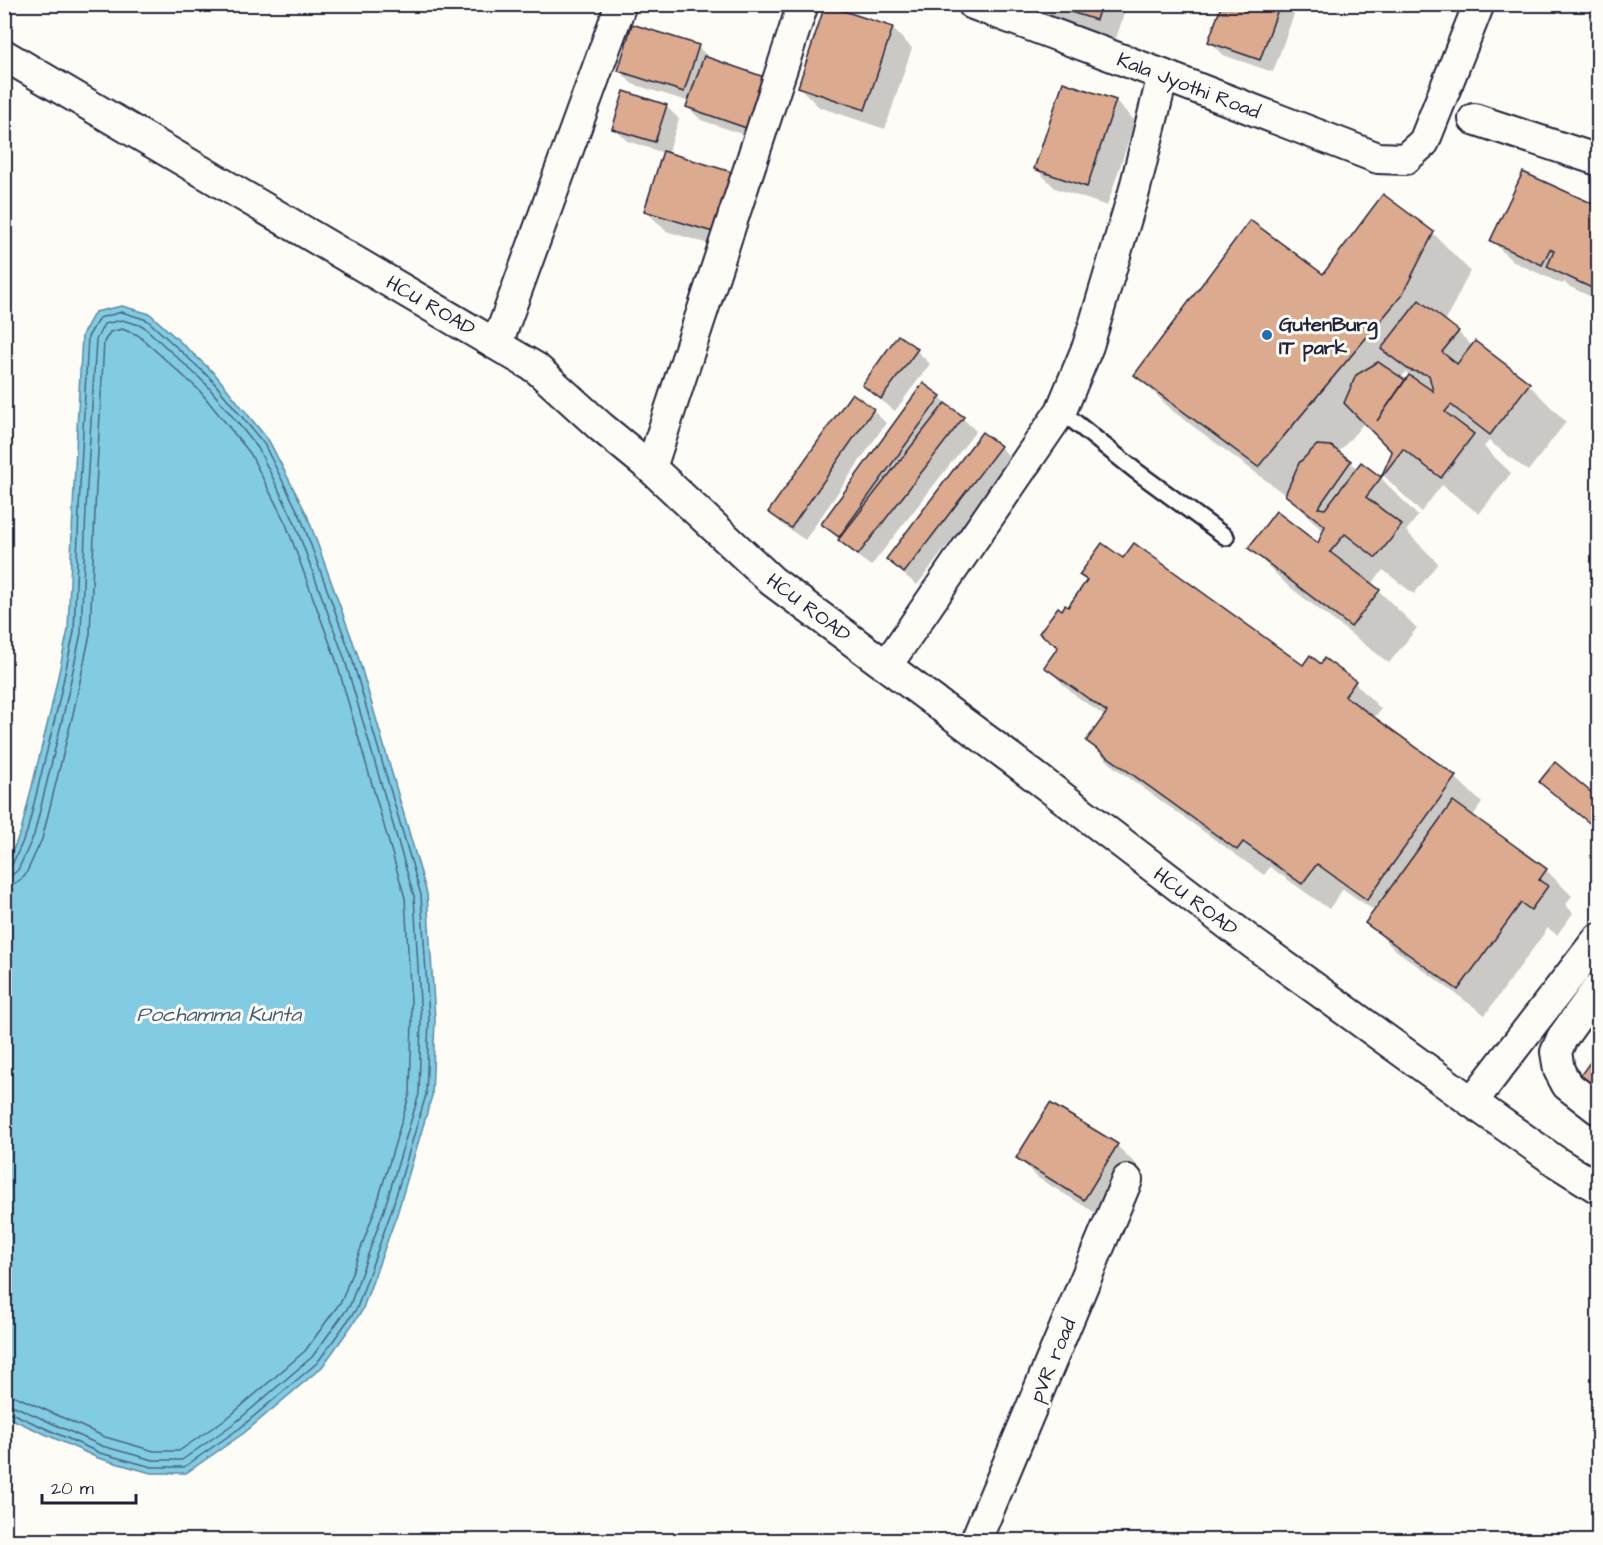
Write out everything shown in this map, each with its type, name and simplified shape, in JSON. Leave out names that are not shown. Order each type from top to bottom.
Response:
[{"type":"street","points":[[497,344],[621,4]]},
{"type":"street","points":[[651,468],[803,4]]},
{"type":"street","name":"Kala Jyothi Road","points":[[973,4],[1378,158],[1405,159],[1424,142],[1479,4]]},
{"type":"street","name":"HCU ROAD","points":[[4,55],[536,368],[601,428],[651,468],[772,581],[1012,759],[1245,937],[1558,1163],[1599,1188]]},
{"type":"street","points":[[887,665],[1061,411],[1088,346],[1134,192],[1162,75]]},
{"type":"street","points":[[1474,120],[1599,160]]},
{"type":"street","points":[[1472,1102],[1599,939]]},
{"type":"street","points":[[1599,988],[1562,1038],[1556,1052],[1559,1070],[1567,1086],[1599,1109]]},
{"type":"street","name":"pVR road","points":[[976,1540],[1127,1180]]},
{"type":"lane","points":[[1061,411],[1136,471],[1226,537]]},
{"type":"water","name":"Pochamma Kunta","points":[[122,306],[150,314],[215,374],[269,441],[307,515],[357,653],[427,894],[435,1019],[432,1096],[397,1214],[362,1311],[322,1367],[244,1433],[186,1473],[151,1473],[98,1458],[5,1416],[5,868],[21,831],[68,630],[82,335],[95,312]]},
{"type":"building","points":[[1046,4],[1101,4],[1096,20]]},
{"type":"building","points":[[1222,4],[1280,4],[1260,60],[1208,42]]},
{"type":"building","points":[[825,5],[893,27],[865,110],[798,87]]},
{"type":"building","points":[[632,24],[699,45],[684,92],[618,71]]},
{"type":"building","points":[[704,56],[770,79],[752,130],[686,107]]},
{"type":"building","points":[[1063,82],[1116,100],[1087,187],[1034,169]]},
{"type":"building","points":[[624,91],[667,105],[655,142],[612,129]]},
{"type":"building","points":[[663,151],[735,173],[716,233],[644,211]]},
{"type":"building","points":[[1523,172],[1598,206],[1598,291],[1547,267],[1554,251],[1550,249],[1542,265],[1490,241]]},
{"type":"building","name":"GutenBurg IT park","points":[[1383,194],[1434,232],[1402,295],[1258,467],[1134,375],[1250,220],[1323,274]]},
{"type":"building","points":[[1419,300],[1459,331],[1442,352],[1457,364],[1475,341],[1530,383],[1490,435],[1451,405],[1445,412],[1474,434],[1441,478],[1403,449],[1366,497],[1402,525],[1376,558],[1345,534],[1330,552],[1380,590],[1351,627],[1248,548],[1276,511],[1318,543],[1325,526],[1285,495],[1299,463],[1317,445],[1331,446],[1351,461],[1318,508],[1325,509],[1361,462],[1381,477],[1392,452],[1344,403],[1356,375],[1378,362],[1405,380],[1377,421],[1409,375],[1433,391],[1429,375],[1409,370],[1381,349]]},
{"type":"building","points":[[898,335],[918,349],[881,399],[862,385]]},
{"type":"building","points":[[923,383],[941,396],[839,537],[821,524]]},
{"type":"building","points":[[852,393],[874,409],[791,528],[768,512]]},
{"type":"building","points":[[945,403],[964,417],[858,555],[838,540]]},
{"type":"building","points":[[982,432],[1001,446],[904,573],[886,559]]},
{"type":"building","points":[[1102,543],[1123,558],[1134,543],[1303,665],[1310,655],[1321,664],[1324,658],[1356,681],[1345,696],[1456,776],[1367,900],[1317,864],[1302,884],[1243,842],[1237,850],[1086,741],[1107,712],[1044,667],[1058,647],[1039,633],[1058,607],[1062,610],[1065,605],[1068,607],[1087,580],[1079,575]]},
{"type":"building","points":[[1555,762],[1598,798],[1598,830],[1539,782]]},
{"type":"building","points":[[1453,801],[1547,869],[1539,880],[1548,886],[1531,910],[1521,903],[1458,990],[1365,923]]},
{"type":"building","points":[[1598,1051],[1598,1090],[1580,1076]]},
{"type":"building","points":[[1050,1103],[1118,1144],[1084,1200],[1016,1158]]},
{"type":"place","name":"GutenBurg IT park","points":[[1267,335]]}]
